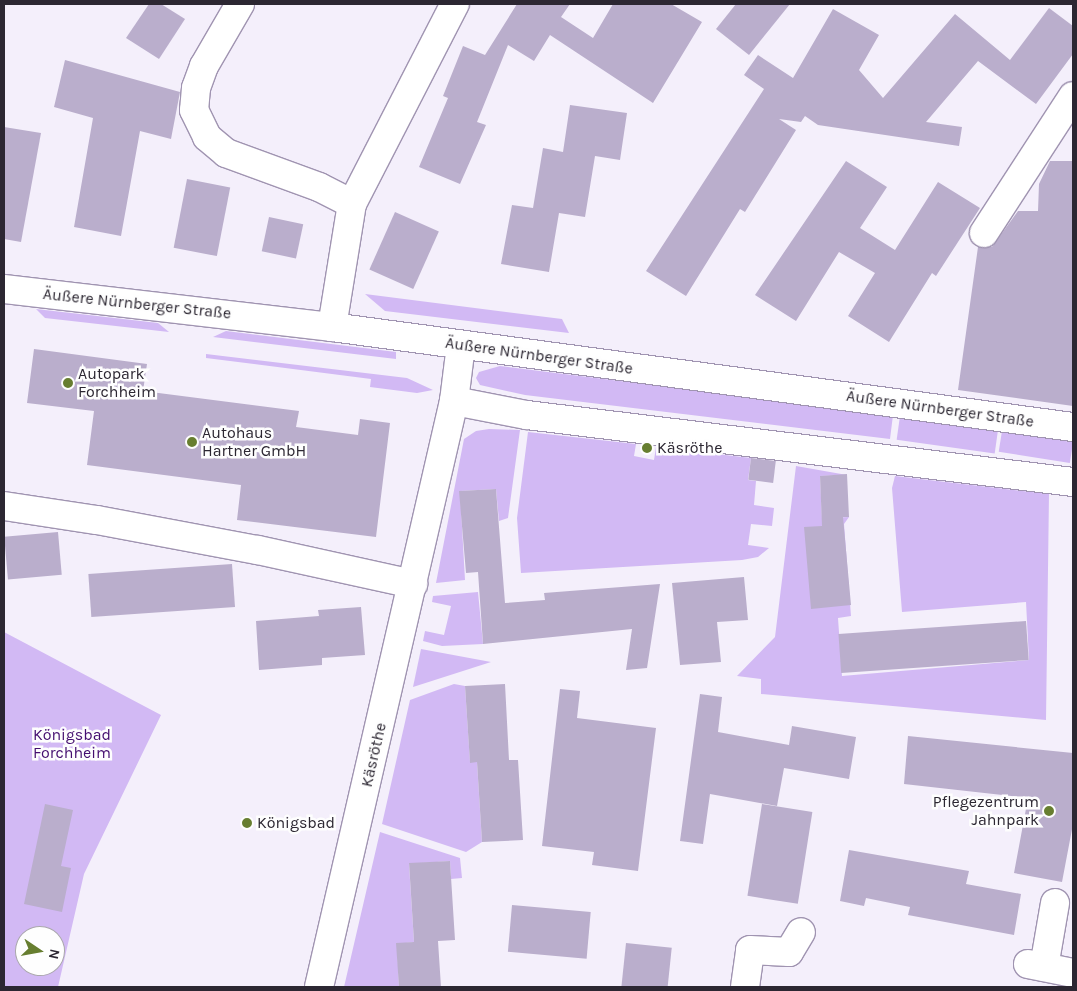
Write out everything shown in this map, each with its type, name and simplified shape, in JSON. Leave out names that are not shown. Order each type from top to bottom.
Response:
[{"type":"street","points":[[240,4],[204,66],[194,110],[207,137],[226,153],[319,187],[352,204]]},
{"type":"street","points":[[332,327],[352,204],[455,4]]},
{"type":"street","points":[[984,233],[1073,96]]},
{"type":"street","name":"Äußere Nürnberger Straße","points":[[4,289],[332,327],[1073,427]]},
{"type":"street","name":"Käsröthe","points":[[319,987],[454,401],[461,345]]},
{"type":"street","points":[[454,401],[536,416],[1073,482]]},
{"type":"street","points":[[4,506],[97,520],[258,550],[413,584]]},
{"type":"street","points":[[1055,903],[1036,966],[1073,973]]},
{"type":"street","points":[[744,987],[750,950],[790,952],[801,932]]},
{"type":"green space","points":[[365,294],[562,319],[569,333],[385,311]]},
{"type":"green space","points":[[36,309],[158,323],[169,332],[45,318]]},
{"type":"green space","points":[[226,331],[396,352],[396,359],[213,337]]},
{"type":"green space","points":[[206,354],[407,378],[433,390],[417,393],[370,387],[371,379],[206,358]]},
{"type":"green space","points":[[500,366],[893,415],[890,439],[525,395],[480,385],[476,378],[479,372]]},
{"type":"green space","points":[[900,416],[998,430],[995,454],[897,440]]},
{"type":"green space","points":[[489,429],[520,430],[508,518],[499,521],[496,489],[460,491],[465,580],[436,583],[464,439],[476,431]]},
{"type":"green space","points":[[1002,431],[1073,442],[1070,463],[999,452]]},
{"type":"green space","points":[[528,432],[636,444],[634,456],[654,460],[656,447],[751,458],[748,480],[756,481],[754,505],[774,508],[772,526],[751,524],[748,545],[769,548],[758,557],[742,560],[521,573],[517,518]]},
{"type":"green space","points":[[796,466],[847,475],[820,476],[822,518],[849,517],[844,524],[851,616],[838,618],[842,676],[1029,660],[1026,602],[902,612],[892,488],[895,476],[1049,494],[1046,720],[761,694],[761,679],[737,676],[775,637]]},
{"type":"green space","points":[[478,592],[483,644],[442,646],[423,641],[425,631],[444,635],[451,606],[432,602],[433,596]]},
{"type":"green space","name":"Königsbad Forchheim","points":[[4,632],[161,715],[84,874],[65,957],[65,926],[15,926],[15,976],[61,976],[58,987],[4,987]]},
{"type":"green space","points":[[421,649],[491,662],[413,687]]},
{"type":"green space","points":[[454,684],[465,686],[470,762],[477,762],[482,842],[466,852],[382,824],[410,700]]},
{"type":"green space","points":[[380,832],[460,858],[462,878],[451,879],[450,861],[409,864],[414,942],[397,944],[399,987],[344,987]]},
{"type":"building","points":[[149,4],[161,4],[185,19],[159,59],[126,38]]},
{"type":"building","points":[[517,4],[570,4],[561,17],[593,38],[613,4],[671,4],[702,22],[653,103],[550,35],[534,61],[508,45],[477,122],[486,125],[460,184],[419,167],[448,98],[443,96],[463,46],[485,55]]},
{"type":"building","points":[[736,4],[790,4],[749,55],[716,29]]},
{"type":"building","points":[[1049,8],[1073,26],[1073,54],[1036,104],[978,61],[926,122],[962,127],[959,146],[818,125],[805,116],[801,122],[779,119],[796,130],[745,212],[740,209],[686,296],[646,271],[764,89],[744,75],[758,55],[793,78],[833,9],[879,35],[859,70],[883,98],[955,14],[1010,60]]},
{"type":"building","points":[[65,60],[180,92],[171,139],[140,131],[121,236],[74,227],[93,118],[54,107]]},
{"type":"building","points":[[570,105],[627,113],[620,160],[595,156],[585,217],[559,213],[549,272],[501,264],[512,205],[533,208],[543,148],[563,152]]},
{"type":"building","points":[[4,127],[41,133],[21,242],[4,239]]},
{"type":"building","points":[[846,161],[887,187],[860,228],[895,250],[938,182],[980,208],[936,276],[932,273],[889,342],[848,316],[875,273],[839,252],[796,321],[755,295]]},
{"type":"building","points":[[1050,161],[1073,161],[1073,406],[958,390],[978,247],[992,247],[1018,211],[1038,211],[1039,184]]},
{"type":"building","points":[[187,179],[230,187],[217,256],[174,248]]},
{"type":"building","points":[[395,212],[439,232],[413,289],[369,270]]},
{"type":"building","points":[[269,217],[303,224],[296,259],[262,251]]},
{"type":"building","points":[[34,349],[147,364],[143,391],[299,411],[296,427],[358,435],[360,419],[390,423],[376,537],[237,520],[241,485],[87,465],[94,411],[27,403]]},
{"type":"building","points":[[751,458],[776,461],[773,483],[748,480]]},
{"type":"building","points":[[847,474],[849,517],[843,517],[851,605],[811,609],[804,527],[822,526],[820,476]]},
{"type":"building","points":[[496,489],[505,603],[545,600],[544,593],[660,584],[647,668],[626,670],[632,629],[483,644],[478,572],[466,573],[459,491]]},
{"type":"building","points":[[58,532],[62,575],[8,580],[4,537]]},
{"type":"building","points":[[232,564],[235,607],[91,617],[88,574]]},
{"type":"building","points":[[744,577],[748,620],[717,622],[721,662],[680,665],[672,583]]},
{"type":"building","points":[[361,607],[365,655],[322,658],[322,665],[259,670],[256,621],[319,616],[318,610]]},
{"type":"building","points":[[1026,621],[1029,660],[841,673],[838,634]]},
{"type":"building","points":[[505,684],[509,760],[518,760],[523,840],[482,842],[477,762],[470,763],[465,686]]},
{"type":"building","points":[[560,689],[580,691],[577,718],[656,728],[638,871],[592,865],[594,852],[542,846]]},
{"type":"building","points":[[700,694],[722,697],[718,732],[789,745],[792,726],[856,737],[849,779],[784,768],[777,806],[710,794],[703,844],[680,841]]},
{"type":"building","name":"Pflegezentrum Jahnpark","points":[[908,736],[1073,753],[1073,824],[1062,882],[1014,873],[1028,798],[904,784]]},
{"type":"building","points":[[45,804],[73,810],[61,866],[71,868],[62,912],[24,904]]},
{"type":"building","points":[[762,804],[812,812],[798,904],[747,896]]},
{"type":"building","points":[[849,850],[969,871],[966,884],[1021,894],[1014,935],[908,915],[910,907],[866,898],[864,906],[840,901]]},
{"type":"building","points":[[450,861],[455,940],[438,941],[441,987],[399,987],[396,943],[414,942],[409,863]]},
{"type":"building","points":[[512,905],[591,912],[587,959],[508,952]]},
{"type":"building","points":[[626,943],[672,948],[668,987],[621,987]]},
{"type":"place","name":"Autopark Forchheim","points":[[68,383]]},
{"type":"place","name":"Autohaus Hartner GmbH","points":[[192,442]]},
{"type":"place","name":"Käsröthe","points":[[647,448]]},
{"type":"place","name":"Pflegezentrum Jahnpark","points":[[1049,811]]},
{"type":"place","name":"Königsbad","points":[[247,823]]}]
